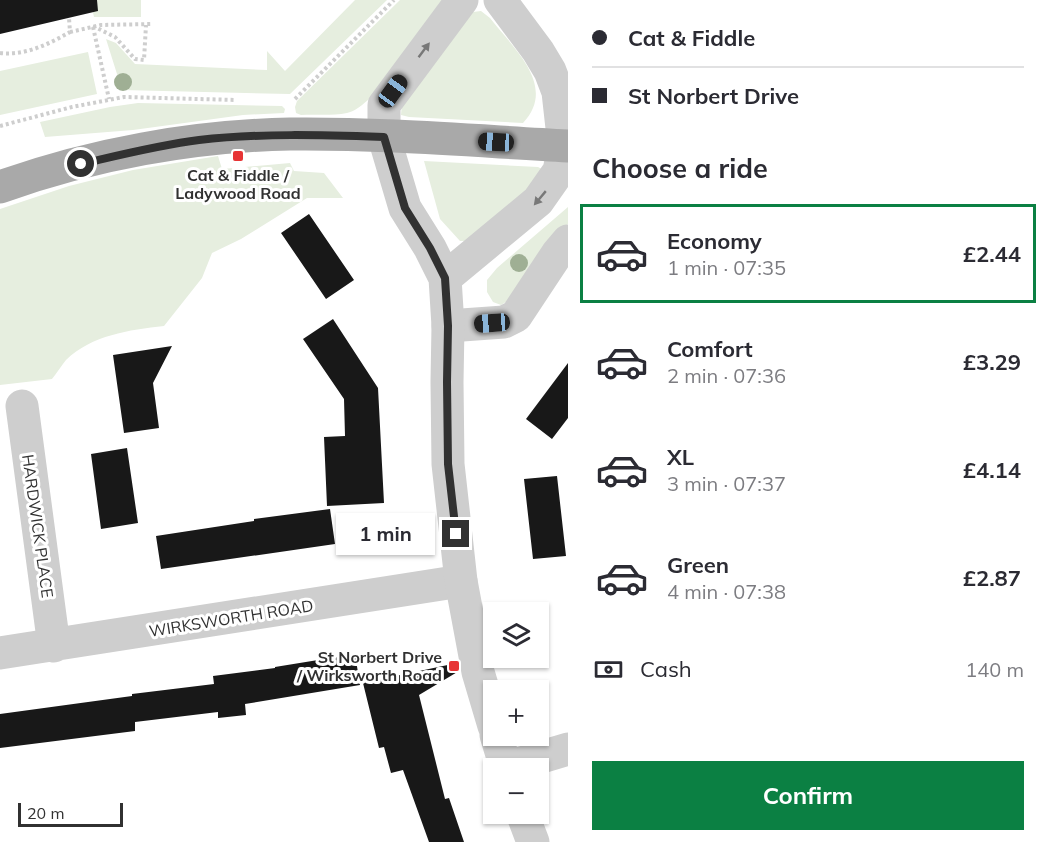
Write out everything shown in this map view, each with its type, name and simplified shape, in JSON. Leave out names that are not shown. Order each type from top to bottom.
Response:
[{"type":"main road","points":[[0,187],[26,178],[140,150],[200,140],[290,134],[566,146]]},
{"type":"street","points":[[462,0],[384,105],[384,137],[405,208],[430,248],[445,278],[448,326],[448,464],[461,581],[483,689]]},
{"type":"street","points":[[445,278],[538,201],[559,171],[566,146],[558,92],[550,71],[500,0]]},
{"type":"street","points":[[448,326],[504,322],[516,316],[568,241]]},
{"type":"street","name":"HARDWICK PLACE","points":[[22,406],[54,646]]},
{"type":"street","name":"WIRKSWORTH ROAD","points":[[0,653],[461,581]]},
{"type":"street","points":[[539,758],[568,749]]},
{"type":"street","points":[[526,824],[533,842]]},
{"type":"path","points":[[290,134],[291,103],[394,0]]},
{"type":"path","points":[[69,18],[70,32]]},
{"type":"path","points":[[93,26],[115,37],[135,59],[144,60],[146,24]]},
{"type":"path","points":[[0,52],[10,54],[37,48],[70,32],[93,26],[152,24]]},
{"type":"path","points":[[93,26],[109,99]]},
{"type":"path","points":[[0,126],[109,99],[152,97],[238,100]]},
{"type":"green space","points":[[90,0],[141,0],[141,17],[94,17]]},
{"type":"green space","points":[[355,0],[387,0],[290,94],[122,90],[106,39],[116,43],[135,64],[267,70],[267,51],[285,71]]},
{"type":"green space","points":[[400,0],[446,0],[386,82],[359,108],[347,113],[335,114],[301,115],[296,113],[297,101]]},
{"type":"green space","points":[[481,11],[490,18],[520,55],[534,81],[536,95],[533,109],[523,123],[401,115],[402,103],[473,12]]},
{"type":"green space","points":[[88,52],[97,94],[0,115],[0,71]]},
{"type":"green space","points":[[138,103],[282,106],[285,109],[284,113],[243,115],[133,130],[45,137],[40,122]]},
{"type":"green space","points":[[218,156],[222,169],[290,163],[294,171],[324,173],[343,198],[307,198],[241,239],[212,253],[202,278],[164,326],[138,329],[99,339],[66,360],[52,379],[0,385],[0,209],[69,186],[133,170]]},
{"type":"green space","points":[[424,161],[538,167],[544,170],[539,180],[467,241],[460,241],[440,219]]},
{"type":"green space","points":[[568,207],[568,224],[555,232],[511,299],[501,305],[493,302],[487,292],[487,280],[497,268]]},
{"type":"building","points":[[0,0],[97,0],[98,11],[0,34]]},
{"type":"building","points":[[309,214],[354,280],[326,299],[281,233]]},
{"type":"building","points":[[333,319],[378,388],[384,503],[327,506],[324,437],[345,436],[344,399],[303,339]]},
{"type":"building","points":[[172,346],[153,383],[159,428],[124,433],[113,355]]},
{"type":"building","points":[[568,363],[568,418],[552,439],[526,419]]},
{"type":"building","points":[[127,448],[138,523],[101,529],[91,454]]},
{"type":"building","points":[[557,476],[566,556],[533,559],[524,479]]},
{"type":"building","points":[[330,509],[335,544],[161,569],[156,536]]},
{"type":"building","points":[[355,654],[360,685],[245,704],[246,715],[218,718],[218,712],[135,722],[135,731],[0,748],[0,714],[214,684],[213,676]]},
{"type":"building","points":[[457,663],[459,671],[419,695],[445,799],[449,798],[464,842],[429,842],[403,770],[391,773],[384,747],[379,748],[363,683]]},
{"type":"place","name":"Cat & Fiddle / Ladywood Road","points":[[238,156]]},
{"type":"place","name":"St Norbert Drive / Wirksworth Road","points":[[454,666]]},
{"type":"route","points":[[81,164],[140,150],[200,140],[290,134],[384,137],[405,208],[430,248],[445,278],[448,326],[448,464],[456,534]]}]
